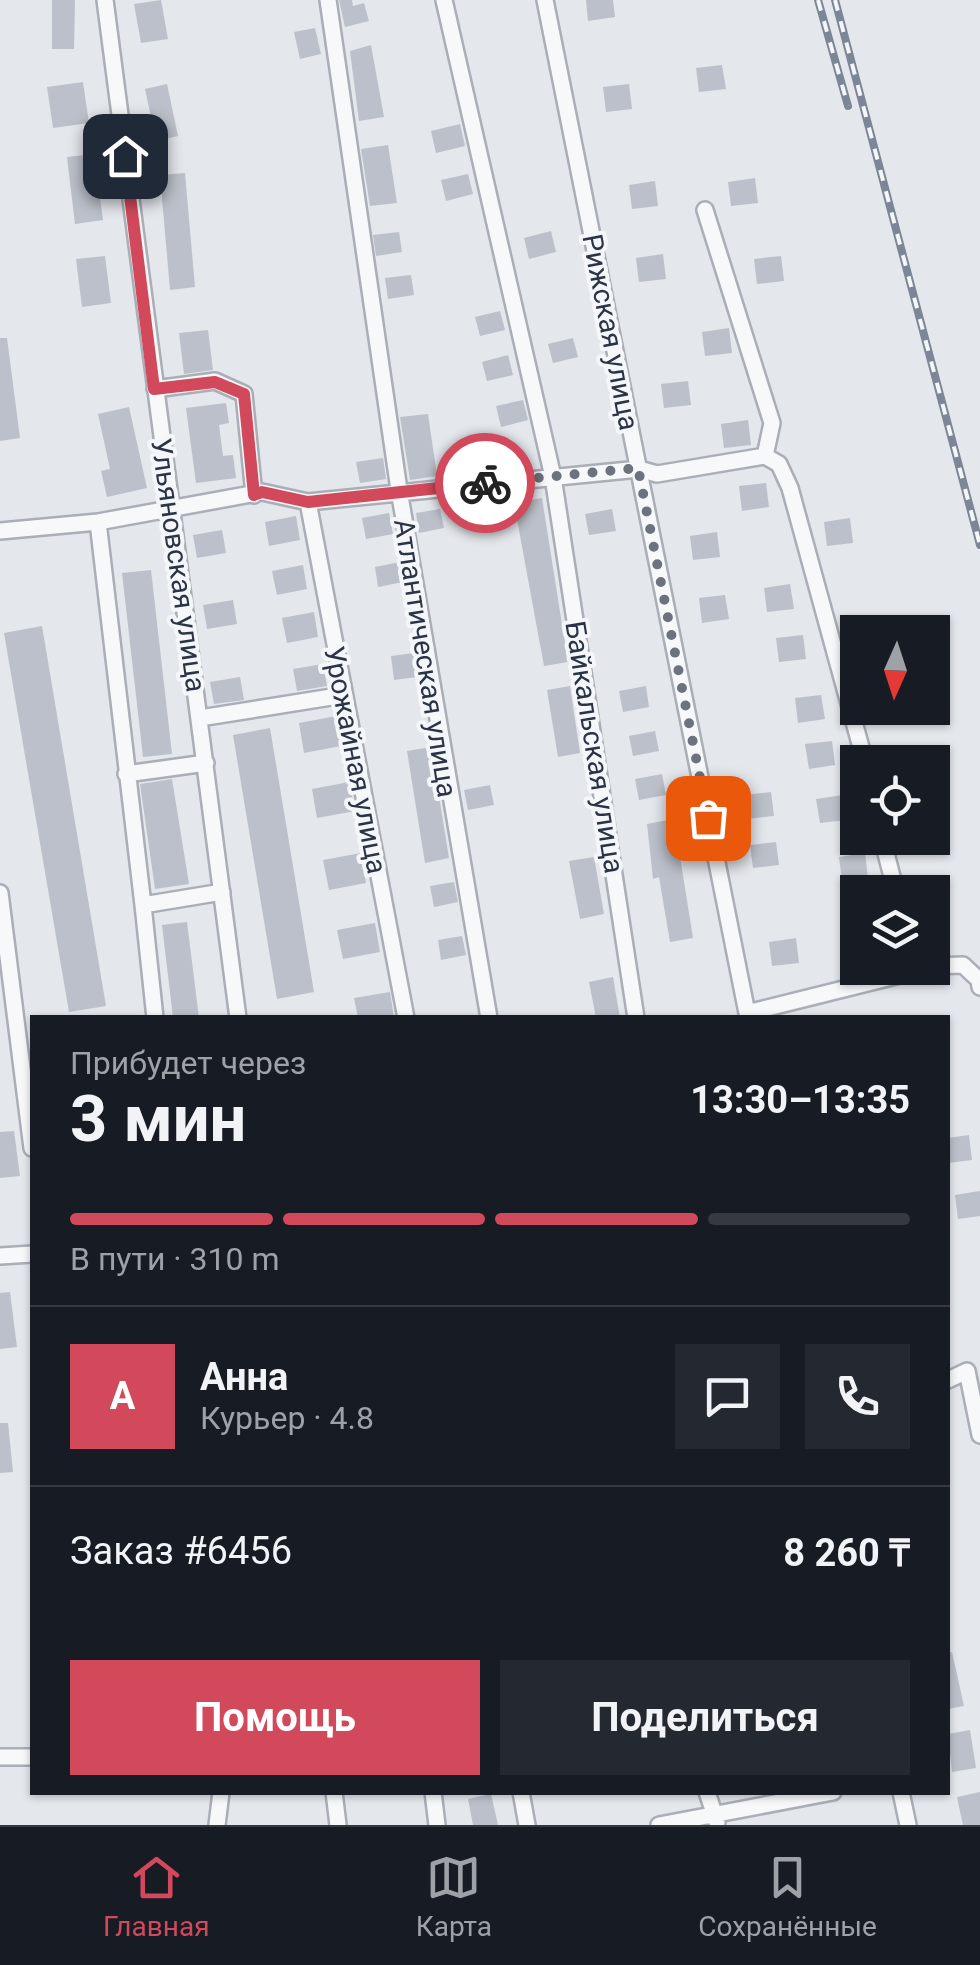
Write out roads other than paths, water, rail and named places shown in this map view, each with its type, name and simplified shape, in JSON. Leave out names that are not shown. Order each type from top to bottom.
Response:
[{"type":"street","name":"Ульяновская улица","points":[[105,0],[238,1015]]},
{"type":"street","name":"Атлантическая улица","points":[[328,0],[399,490],[488,1015]]},
{"type":"street","name":"Байкальская улица","points":[[444,0],[553,477],[636,1015]]},
{"type":"street","name":"Рижская улица","points":[[545,0],[747,1015]]},
{"type":"street","points":[[705,210],[772,423],[765,456]]},
{"type":"street","points":[[154,389],[215,382],[244,394],[254,495]]},
{"type":"street","points":[[0,531],[98,522],[262,492],[308,502],[638,468],[657,474],[765,456],[779,464],[790,488],[859,745]]},
{"type":"street","name":"Урожайная улица","points":[[308,502],[405,1015]]},
{"type":"street","points":[[98,522],[155,1015]]},
{"type":"street","points":[[200,718],[344,695]]},
{"type":"street","points":[[126,774],[206,763]]},
{"type":"street","points":[[143,905],[222,892]]},
{"type":"street","points":[[0,893],[30,1116]]},
{"type":"street","points":[[950,966],[963,965],[979,980],[980,988]]},
{"type":"street","points":[[747,1015],[859,985]]},
{"type":"street","points":[[0,1045],[20,1045]]},
{"type":"street","points":[[0,1256],[30,1254]]},
{"type":"street","points":[[950,1379],[968,1371],[980,1435]]},
{"type":"street","points":[[0,1757],[30,1757]]},
{"type":"street","points":[[217,1825],[221,1795]]},
{"type":"street","points":[[334,1795],[338,1825]]},
{"type":"street","points":[[433,1795],[437,1825]]},
{"type":"street","points":[[522,1795],[527,1825]]},
{"type":"street","points":[[709,1795],[716,1820]]},
{"type":"street","points":[[659,1825],[716,1820],[820,1795]]},
{"type":"street","points":[[902,1795],[908,1825]]},
{"type":"railway","points":[[818,0],[848,106]]},
{"type":"railway","points":[[835,0],[980,545]]}]
